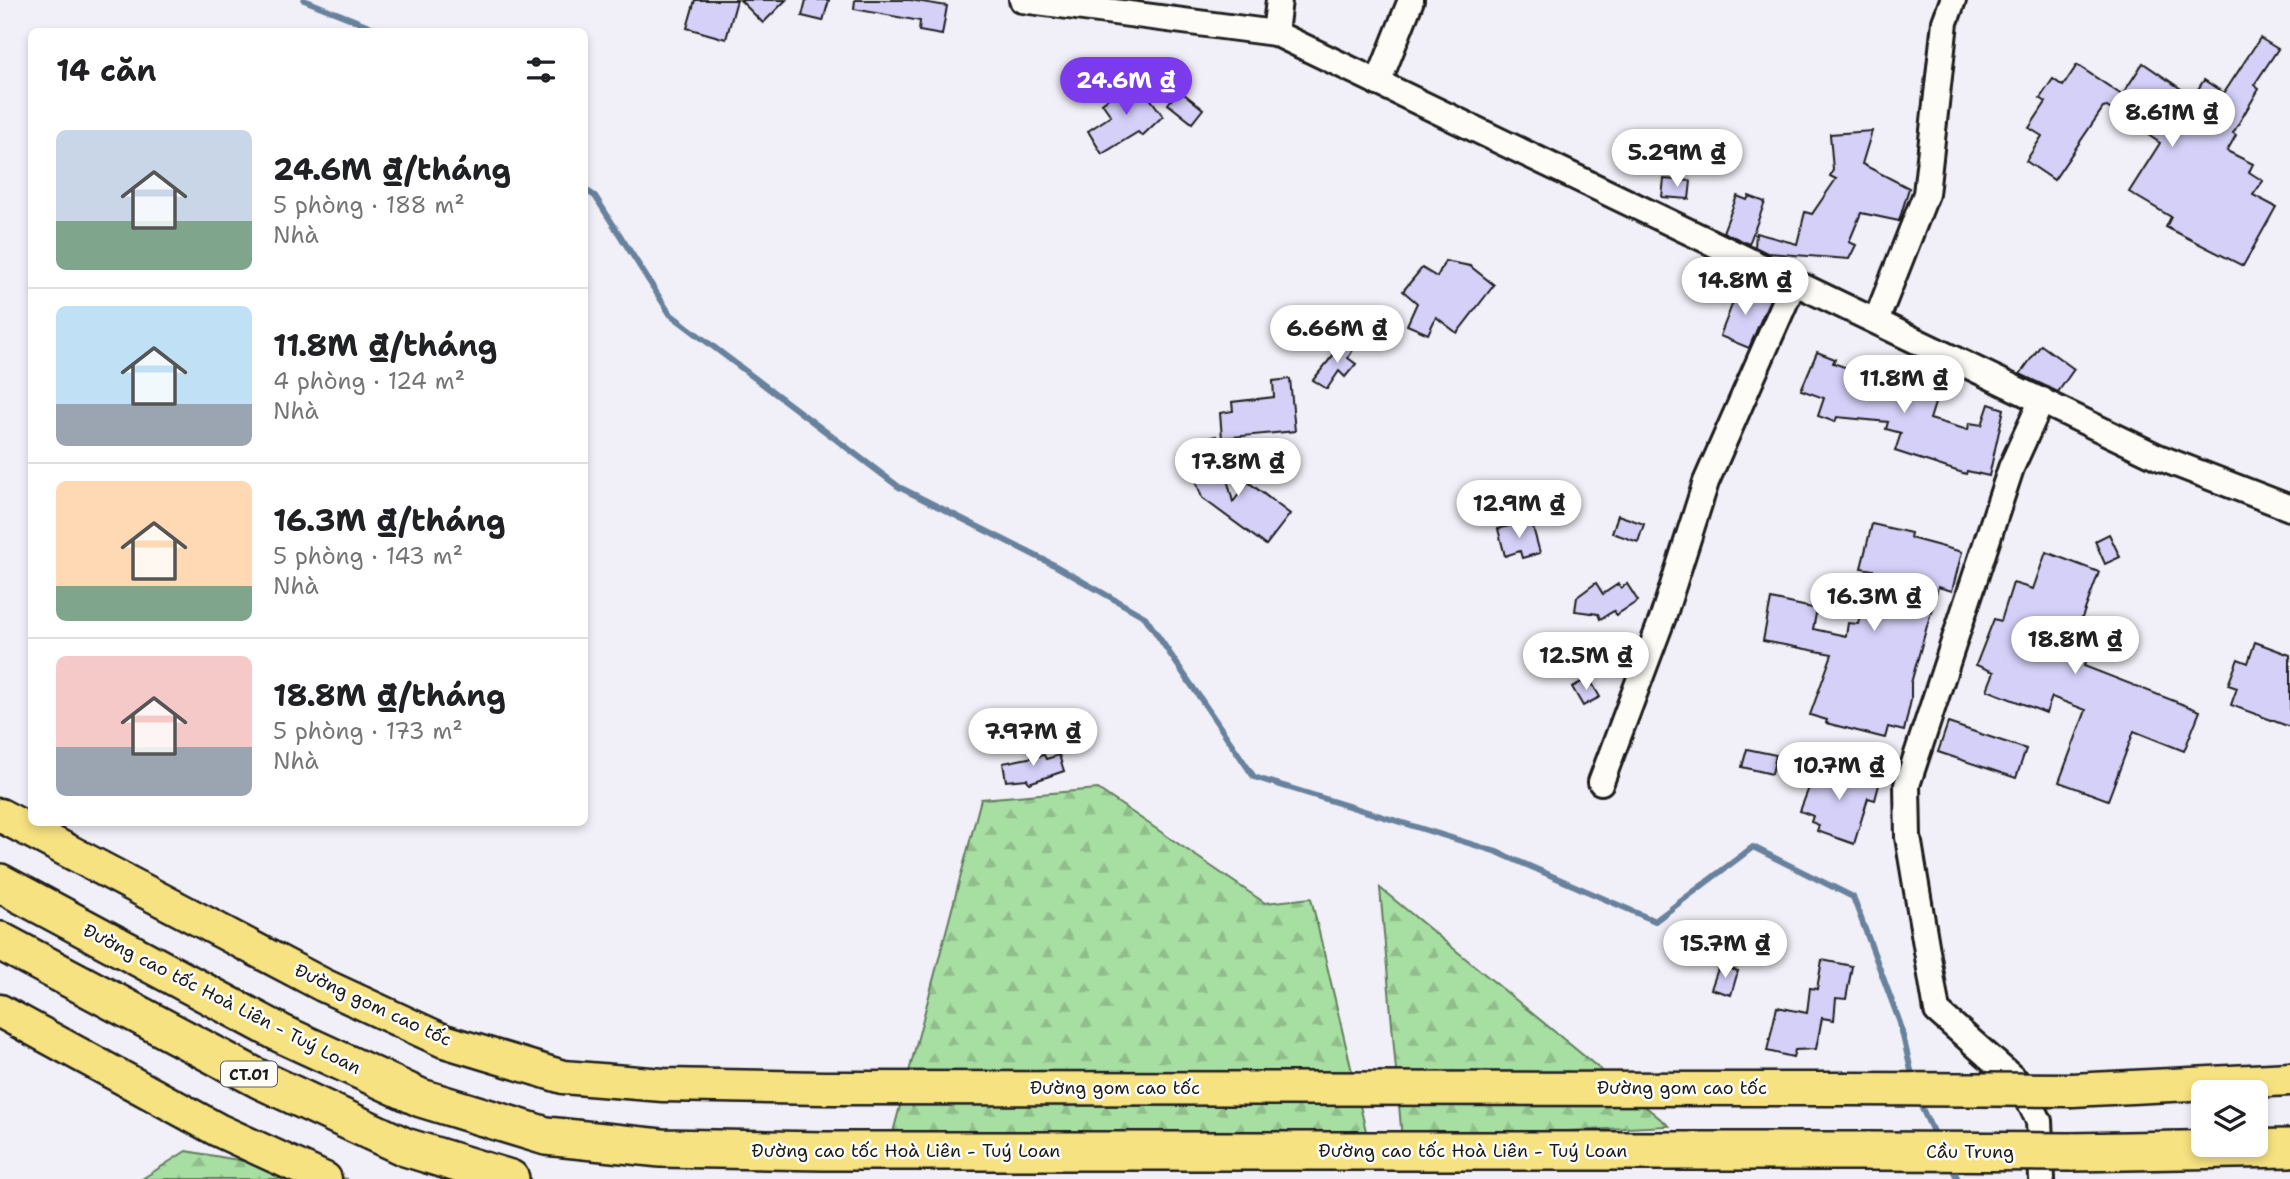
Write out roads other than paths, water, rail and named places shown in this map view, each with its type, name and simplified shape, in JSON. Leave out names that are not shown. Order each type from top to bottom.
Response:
[{"type":"highway","name":"Đường cao tốc Hoà Liên - Tuý Loan","points":[[0,883],[282,1034],[421,1098],[546,1136],[661,1148],[824,1151],[1870,1151]]},
{"type":"highway","name":"CT.01","points":[[0,941],[261,1080],[405,1147],[510,1179]]},
{"type":"highway","name":"Cầu Trung","points":[[1870,1151],[2071,1152],[2290,1148]]},
{"type":"main road","name":"Đường gom cao tốc","points":[[0,815],[323,985],[444,1041],[563,1077],[663,1085],[824,1088],[2073,1090],[2290,1079]]},
{"type":"main road","points":[[0,1011],[218,1130],[325,1179]]},
{"type":"street","points":[[1022,0],[1275,33],[2158,457],[2290,508]]},
{"type":"street","points":[[1275,33],[1279,0]]},
{"type":"street","points":[[1378,83],[1410,0]]},
{"type":"street","points":[[1876,321],[1926,194],[1945,22],[1953,0]]},
{"type":"street","points":[[1601,782],[1662,617],[1706,482],[1794,282]]},
{"type":"street","points":[[2042,400],[2011,468],[1907,785],[1908,837],[1937,1011],[2022,1086],[2039,1121],[2042,1179]]},
{"type":"waterway","points":[[304,0],[374,28]]},
{"type":"waterway","points":[[588,192],[595,196],[670,314],[899,487],[1054,565],[1145,617],[1254,777],[1497,852],[1655,921],[1753,847],[1853,897],[1900,1023],[1913,1079]]},
{"type":"waterway","points":[[1918,1100],[1937,1140]]},
{"type":"waterway","points":[[1950,1165],[1958,1179]]}]
